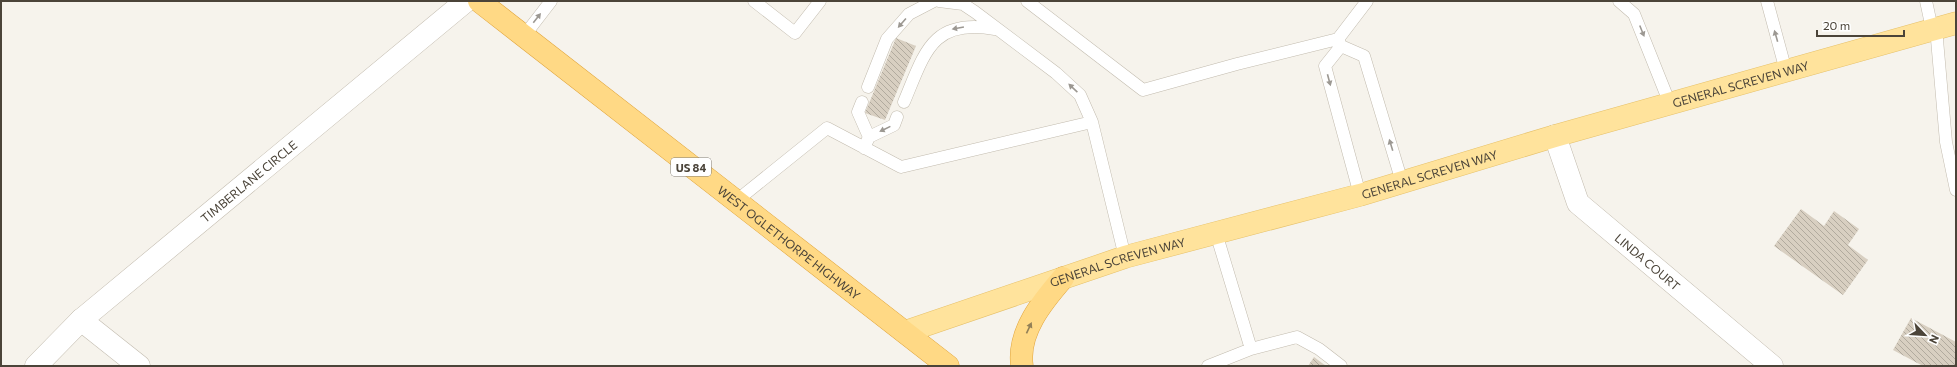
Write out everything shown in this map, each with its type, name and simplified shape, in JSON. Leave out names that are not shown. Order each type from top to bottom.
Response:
[{"type":"highway","name":"WEST OGLETHORPE HIGHWAY","points":[[479,1],[735,202],[948,366]]},
{"type":"highway","points":[[1022,366],[1021,360],[1026,336],[1041,303],[1064,278]]},
{"type":"main road","name":"GENERAL SCREVEN WAY","points":[[905,332],[1125,257],[1360,195],[1555,136],[1941,27]]},
{"type":"street","name":"TIMBERLANE CIRCLE","points":[[36,366],[81,320],[466,1]]},
{"type":"street","name":"LINDA COURT","points":[[1555,136],[1578,204],[1772,366]]},
{"type":"street","points":[[81,320],[139,366]]},
{"type":"lane","points":[[524,36],[551,1]]},
{"type":"lane","points":[[754,1],[795,33],[820,1]]},
{"type":"lane","points":[[868,87],[887,39],[909,14],[934,1]]},
{"type":"lane","points":[[939,1],[963,4],[1056,73],[1080,95],[1092,122],[1125,257]]},
{"type":"lane","points":[[1028,1],[1143,90],[1237,64],[1339,42],[1364,56],[1402,182]]},
{"type":"lane","points":[[1360,195],[1325,66],[1339,42],[1367,1]]},
{"type":"lane","points":[[1619,1],[1634,14],[1670,104]]},
{"type":"lane","points":[[1767,1],[1786,71]]},
{"type":"lane","points":[[1926,1],[1941,27],[1946,142],[1956,190]]},
{"type":"lane","points":[[904,102],[924,53],[932,43],[950,30],[975,25],[996,29]]},
{"type":"lane","points":[[862,102],[858,112],[866,142]]},
{"type":"lane","points":[[866,142],[894,125],[897,117]]},
{"type":"lane","points":[[735,202],[827,128],[866,142],[900,167],[1092,122]]},
{"type":"lane","points":[[1216,233],[1251,349]]},
{"type":"lane","points":[[1208,366],[1251,349],[1297,336],[1319,349],[1341,366]]},
{"type":"building","points":[[896,38],[916,46],[885,120],[865,113]]},
{"type":"building","points":[[1801,209],[1824,226],[1834,211],[1859,229],[1848,245],[1868,260],[1843,295],[1774,246]]},
{"type":"building","points":[[1911,318],[1956,342],[1956,366],[1923,366],[1893,350]]},
{"type":"building","points":[[1314,357],[1326,366],[1308,366]]}]
